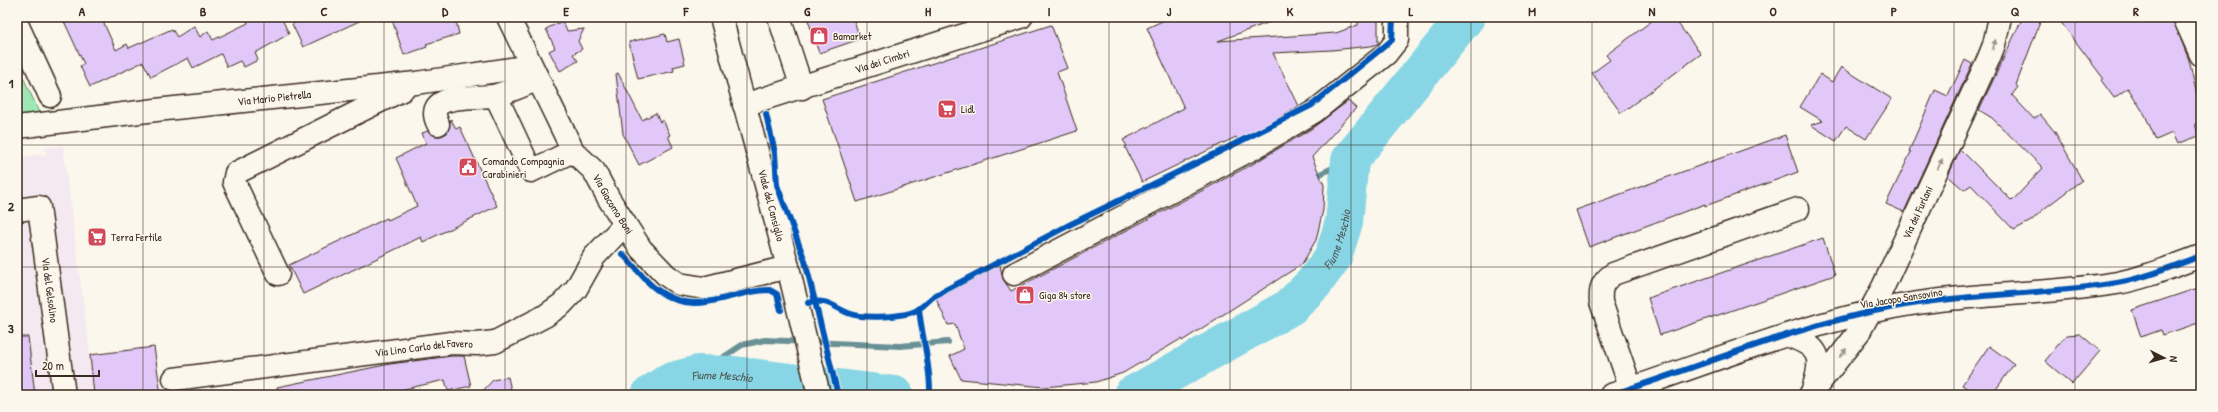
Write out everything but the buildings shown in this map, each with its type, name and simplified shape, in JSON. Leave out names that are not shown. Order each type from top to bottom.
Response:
[{"type":"street","name":"Via Giacomo Boni","points":[[508,17],[573,151],[594,171],[625,224],[649,259],[666,275],[683,285],[712,287],[788,267]]},
{"type":"street","name":"Viale del Cansiglio","points":[[721,17],[788,267],[819,395]]},
{"type":"street","points":[[779,17],[802,88]]},
{"type":"street","name":"Via dei Cimbri","points":[[744,105],[802,88],[1021,17]]},
{"type":"street","points":[[1014,274],[1252,149],[1315,111],[1386,54],[1397,40],[1397,17]]},
{"type":"street","name":"Via dei Furlani","points":[[1811,394],[1859,332],[1883,287],[1988,60],[1994,45],[2000,17]]},
{"type":"street","points":[[2184,17],[2201,55]]},
{"type":"street","points":[[17,24],[50,96]]},
{"type":"street","name":"Via Mario Pietrella","points":[[17,127],[156,110],[416,83],[516,69],[535,72]]},
{"type":"street","points":[[438,124],[435,111],[441,102],[452,99],[496,96],[535,72]]},
{"type":"street","points":[[278,274],[234,182],[236,173],[416,83]]},
{"type":"street","points":[[496,96],[531,171],[573,151]]},
{"type":"street","name":"Via del Gelsolino","points":[[17,210],[39,207],[64,395]]},
{"type":"street","name":"Via Jacopo Sansovino","points":[[1798,209],[1614,274],[1605,280],[1600,290],[1601,302],[1621,392],[1741,349],[1870,312],[1926,302],[2117,283],[2154,273],[2201,256]]},
{"type":"street","name":"Via Lino Carlo del Favero","points":[[174,380],[452,343],[477,344],[495,342],[538,321],[565,301],[576,289],[594,257],[625,224]]},
{"type":"street","points":[[1789,336],[1811,346],[1818,356],[1818,373],[1811,394]]},
{"type":"shaded area","points":[[63,146],[90,355],[154,347],[161,395],[17,395],[17,158],[46,154],[45,148]]},
{"type":"green space","points":[[17,64],[40,114],[17,117]]},
{"type":"waterway","name":"Fiume Meschio","points":[[1132,395],[1290,307],[1314,283],[1333,257],[1344,222],[1350,160],[1466,17]]},
{"type":"waterway","points":[[1320,174],[1350,160]]},
{"type":"waterway","points":[[698,374],[742,345],[765,340],[900,346],[948,342]]},
{"type":"waterway","name":"Fiume Meschio","points":[[650,395],[669,382],[698,374],[734,375],[895,395]]},
{"type":"cycle path","points":[[808,303],[820,301],[833,305],[848,313],[874,317],[896,316],[914,311],[936,295],[1071,224],[1312,105],[1392,40],[1393,17]]},
{"type":"cycle path","points":[[766,114],[775,153],[777,185],[805,261],[838,395]]},
{"type":"cycle path","points":[[622,254],[651,285],[671,298],[685,302],[699,303],[755,291],[770,290],[777,294],[781,310]]},
{"type":"cycle path","points":[[1611,395],[1752,346],[1822,324],[1858,315],[1922,302],[2061,290],[2117,283],[2149,275],[2201,256]]},
{"type":"cycle path","points":[[919,309],[928,363],[930,395]]},
{"type":"place","name":"Bamarket","points":[[819,36]]},
{"type":"place","name":"Lidl","points":[[947,109]]},
{"type":"place","name":"Comando Compagnia Carabinieri","points":[[468,167]]},
{"type":"place","name":"Terra Fertile","points":[[97,237]]},
{"type":"place","name":"Giga 84 store","points":[[1025,295]]}]
